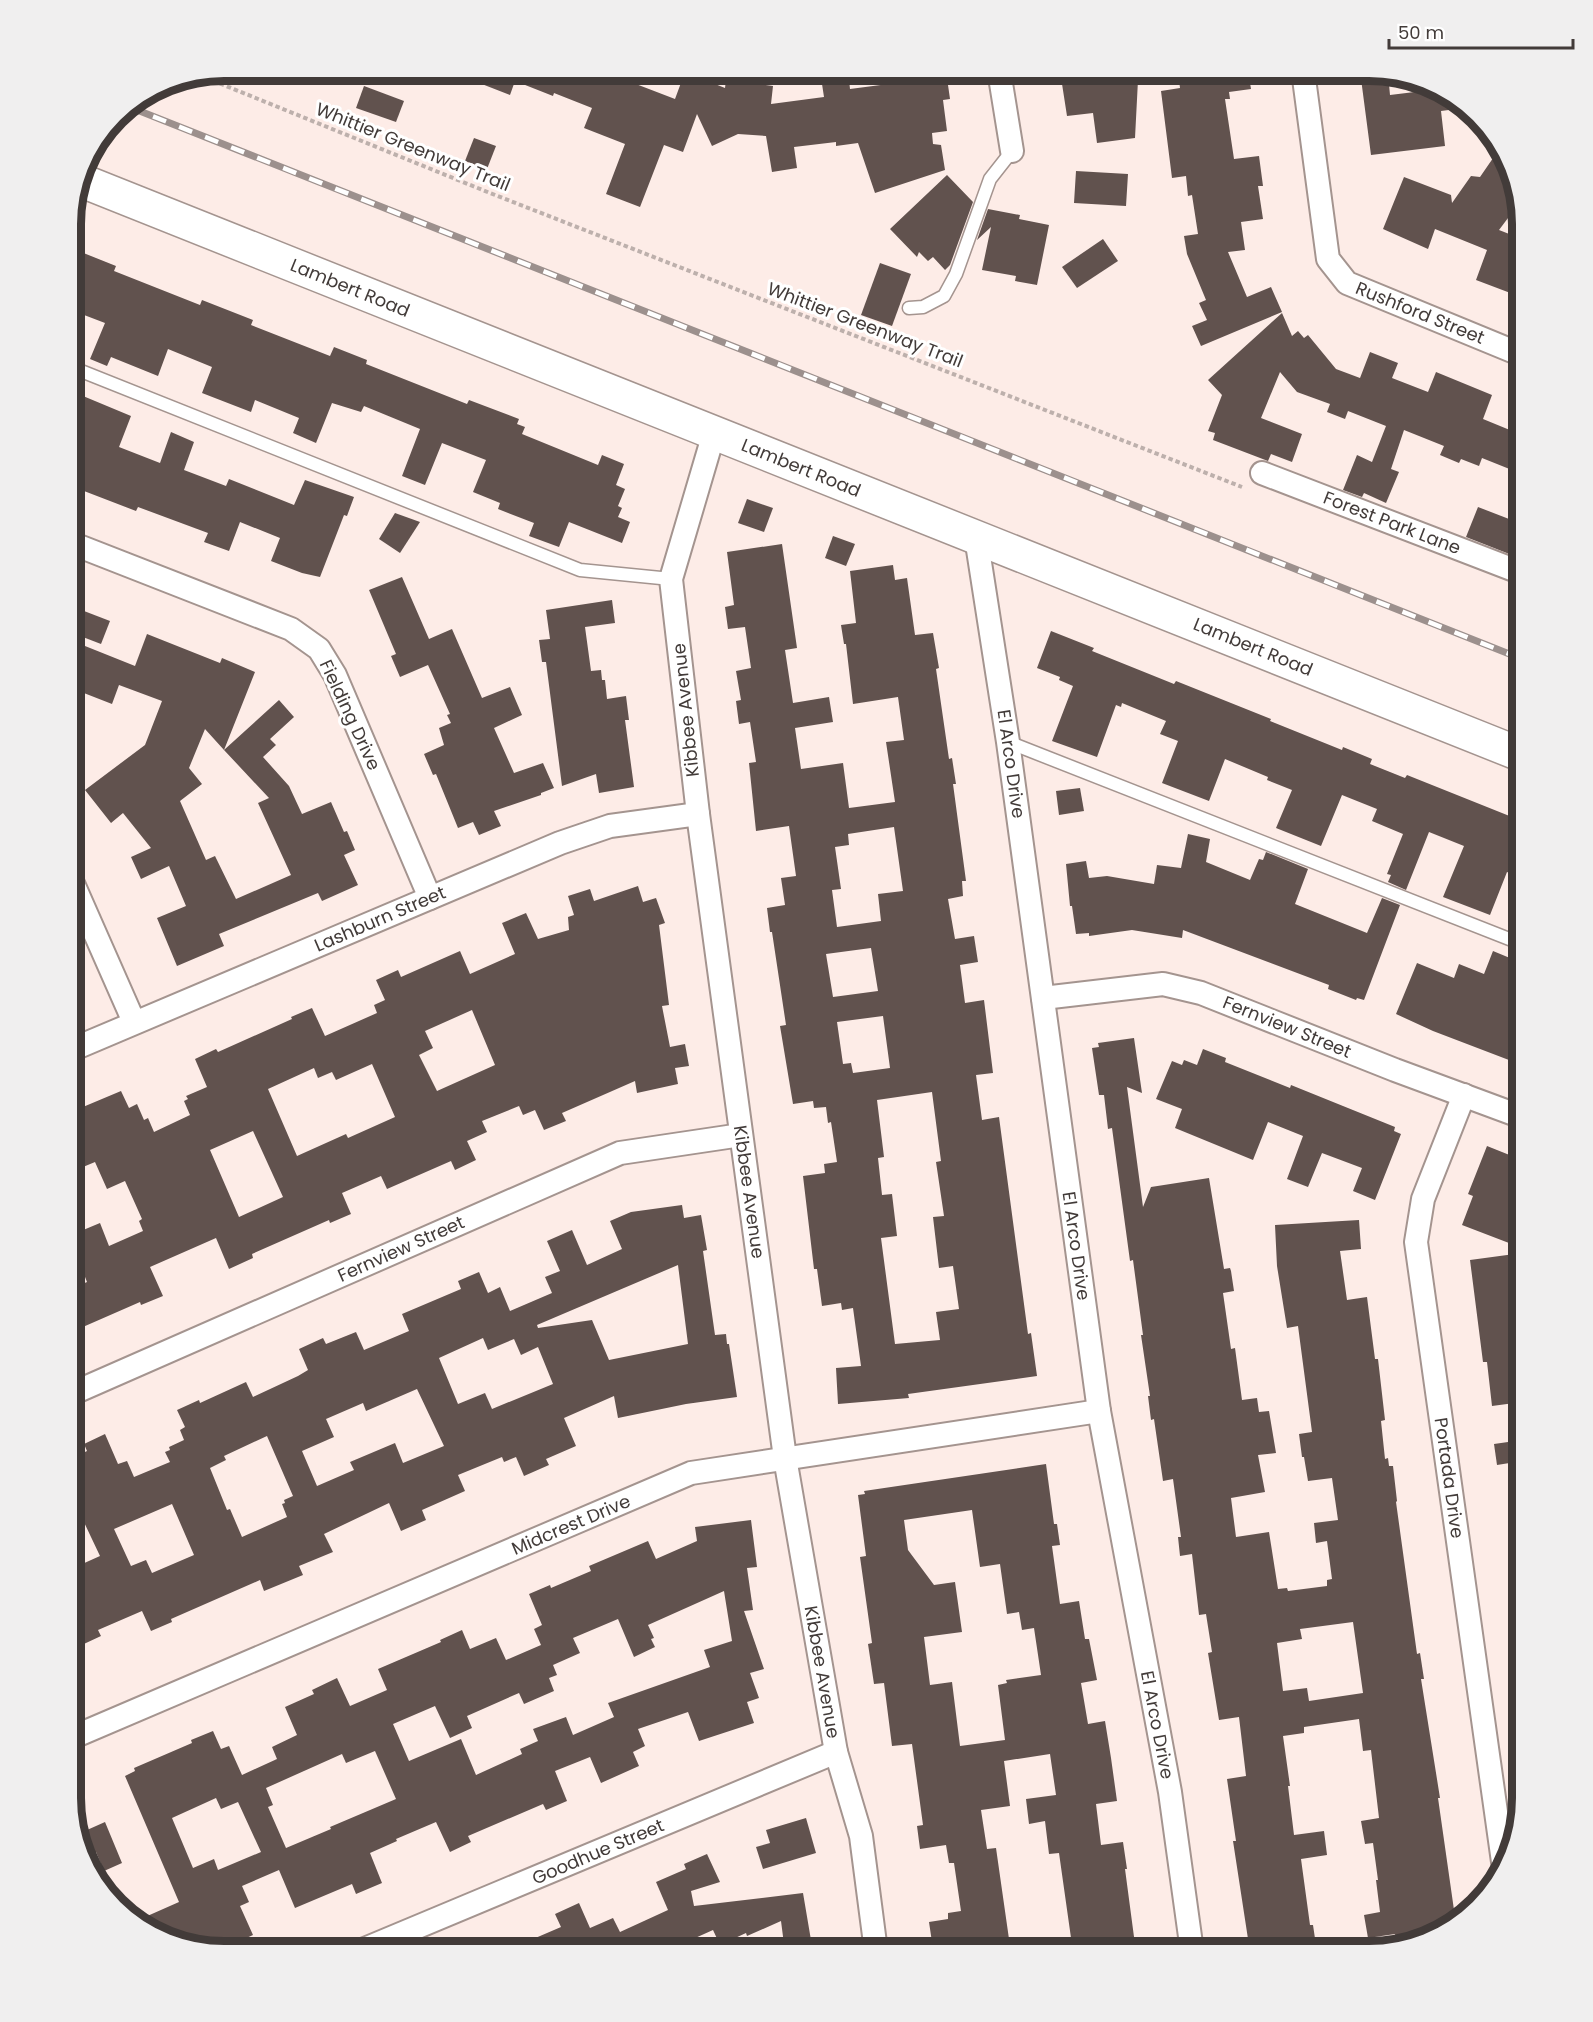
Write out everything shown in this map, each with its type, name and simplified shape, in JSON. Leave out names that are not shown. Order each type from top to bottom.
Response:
[{"type":"main road","name":"Lambert Road","points":[[87,183],[1512,751]]},
{"type":"street","points":[[1001,81],[1012,151]]},
{"type":"street","name":"Rushford Street","points":[[1304,81],[1328,259],[1347,283],[1512,351]]},
{"type":"street","name":"Kibbee Avenue","points":[[714,433],[671,579],[698,814],[785,1458],[836,1752],[861,1836],[875,1941]]},
{"type":"street","name":"Forest Park Lane","points":[[1255,481],[1512,570]]},
{"type":"street","name":"El Arco Drive","points":[[976,537],[1008,742],[1099,1411],[1170,1792],[1190,1941]]},
{"type":"street","name":"Fielding Drive","points":[[81,547],[291,629],[319,649],[335,675],[430,898]]},
{"type":"street","name":"Lashburn Street","points":[[81,1046],[560,843],[610,826],[698,814]]},
{"type":"street","points":[[81,902],[134,1022]]},
{"type":"street","name":"Fernview Street","points":[[1043,998],[1164,984],[1201,993],[1395,1070],[1512,1113]]},
{"type":"street","name":"Portada Drive","points":[[1464,1095],[1423,1198],[1416,1242],[1502,1851]]},
{"type":"street","name":"Fernview Street","points":[[81,1390],[620,1153],[741,1135]]},
{"type":"street","name":"Midcrest Drive","points":[[81,1733],[691,1473],[1099,1411]]},
{"type":"street","name":"Goodhue Street","points":[[386,1941],[836,1752]]},
{"type":"lane","points":[[909,308],[923,307],[944,296],[956,274],[990,179],[1012,151]]},
{"type":"lane","points":[[81,371],[580,570],[671,579]]},
{"type":"lane","points":[[1008,742],[1512,940]]},
{"type":"path","name":"Whittier Greenway Trail","points":[[215,81],[512,201],[1255,481]]},
{"type":"building","points":[[474,81],[515,81],[510,95]]},
{"type":"building","points":[[515,81],[628,81],[675,99],[682,81],[708,81],[725,88],[726,81],[734,81],[773,86],[771,104],[824,97],[822,81],[849,81],[850,89],[896,83],[896,81],[947,81],[950,99],[943,100],[947,131],[932,133],[933,144],[941,145],[945,170],[875,193],[858,143],[836,146],[836,142],[794,147],[797,168],[772,172],[766,136],[738,134],[712,146],[697,114],[683,152],[664,145],[640,207],[606,194],[625,144],[584,128],[592,108],[554,93],[553,96]]},
{"type":"building","points":[[1062,81],[1104,81],[1104,84],[1138,81],[1135,138],[1097,143],[1093,113],[1067,116]]},
{"type":"building","points":[[1179,81],[1250,81],[1251,89],[1229,92],[1230,99],[1225,99],[1234,159],[1259,156],[1263,186],[1258,186],[1263,219],[1241,222],[1245,250],[1228,252],[1247,297],[1271,287],[1282,312],[1201,346],[1192,326],[1207,320],[1199,303],[1206,300],[1187,254],[1184,236],[1198,234],[1192,195],[1188,196],[1186,176],[1172,178],[1161,91],[1180,88]]},
{"type":"building","points":[[1361,81],[1389,83],[1390,95],[1421,91],[1454,109],[1441,111],[1445,146],[1371,155]]},
{"type":"building","points":[[364,86],[404,101],[396,122],[356,108]]},
{"type":"building","points":[[474,138],[496,146],[487,169],[465,161]]},
{"type":"building","points":[[1494,156],[1504,178],[1511,205],[1511,213],[1499,230],[1512,235],[1512,294],[1476,280],[1487,250],[1435,229],[1428,249],[1383,229],[1404,177],[1451,195],[1452,203],[1471,176],[1480,177]]},
{"type":"building","points":[[1076,171],[1128,174],[1126,206],[1074,203]]},
{"type":"building","points":[[947,175],[973,202],[950,265],[945,270],[933,257],[928,261],[919,252],[917,257],[890,229]]},
{"type":"building","points":[[988,209],[1020,215],[1019,219],[1049,225],[1037,285],[1015,281],[1016,276],[982,270],[991,227],[977,240]]},
{"type":"building","points":[[1103,239],[1118,261],[1077,288],[1062,267]]},
{"type":"building","points":[[81,252],[116,266],[114,271],[200,305],[202,300],[253,320],[251,325],[330,356],[334,347],[367,360],[366,364],[467,404],[469,400],[519,419],[517,424],[525,427],[522,434],[598,465],[602,455],[624,464],[616,485],[625,489],[618,506],[622,508],[618,517],[630,522],[622,543],[569,522],[559,547],[529,536],[534,523],[498,509],[500,503],[473,492],[486,460],[442,443],[425,485],[402,476],[420,429],[364,406],[361,412],[332,403],[316,443],[293,433],[299,418],[255,400],[251,412],[202,393],[212,367],[168,349],[158,376],[111,357],[107,366],[90,359],[105,323],[81,314]]},
{"type":"building","points":[[880,263],[911,274],[892,326],[861,315]]},
{"type":"building","points":[[1282,313],[1292,336],[1298,331],[1304,338],[1308,335],[1336,369],[1360,378],[1370,352],[1398,363],[1392,378],[1428,392],[1436,372],[1492,395],[1483,419],[1512,431],[1512,470],[1482,458],[1479,466],[1461,459],[1459,463],[1440,455],[1444,446],[1404,430],[1391,469],[1399,472],[1386,503],[1364,493],[1362,497],[1343,490],[1357,455],[1372,462],[1386,426],[1348,411],[1345,419],[1327,412],[1330,404],[1297,392],[1280,372],[1261,418],[1302,434],[1292,462],[1271,454],[1268,461],[1213,440],[1215,433],[1208,431],[1222,395],[1208,380]]},
{"type":"building","points":[[81,395],[131,416],[119,447],[160,463],[171,432],[194,442],[184,470],[226,486],[229,479],[294,505],[305,480],[354,497],[347,516],[344,515],[320,577],[271,561],[280,538],[240,522],[229,551],[204,542],[208,533],[138,507],[136,511],[81,490]]},
{"type":"building","points":[[747,499],[773,508],[764,532],[738,523]]},
{"type":"building","points":[[1478,507],[1512,520],[1512,555],[1466,537]]},
{"type":"building","points":[[395,513],[420,522],[400,553],[379,539]]},
{"type":"building","points":[[833,536],[855,544],[846,566],[825,558]]},
{"type":"building","points":[[782,544],[797,648],[785,650],[793,703],[829,697],[833,722],[795,728],[801,769],[843,763],[849,808],[895,802],[886,742],[904,740],[898,697],[853,704],[846,644],[844,644],[841,625],[856,623],[850,571],[893,565],[895,580],[907,578],[915,635],[933,633],[949,759],[952,758],[956,784],[953,784],[966,881],[962,881],[963,896],[948,899],[955,939],[974,936],[978,962],[960,965],[965,1003],[984,1000],[993,1073],[976,1075],[982,1120],[999,1117],[1028,1334],[1031,1333],[1037,1376],[908,1394],[909,1398],[838,1404],[836,1368],[861,1366],[853,1308],[842,1310],[841,1303],[822,1306],[817,1269],[814,1269],[803,1176],[825,1173],[824,1164],[837,1162],[831,1122],[828,1123],[826,1107],[814,1108],[813,1101],[793,1104],[780,1026],[786,1025],[767,908],[785,905],[781,878],[796,876],[789,826],[756,831],[749,763],[756,762],[750,722],[739,724],[736,701],[741,700],[736,671],[751,668],[745,627],[728,629],[725,607],[734,605],[727,552]],"holes":[[[894,827],[903,891],[878,894],[881,921],[837,927],[832,890],[841,889],[835,847],[849,845],[848,834]],[[871,948],[878,991],[833,997],[826,954]],[[883,1016],[890,1068],[853,1073],[851,1063],[843,1064],[837,1022]],[[932,1092],[941,1161],[936,1162],[944,1216],[933,1217],[939,1268],[953,1266],[959,1309],[936,1312],[940,1340],[895,1344],[881,1238],[897,1236],[892,1194],[882,1195],[878,1158],[884,1157],[877,1100]]]},
{"type":"building","points":[[402,577],[429,639],[452,629],[482,698],[510,687],[522,715],[494,728],[514,773],[543,763],[554,788],[541,795],[494,811],[501,826],[479,835],[473,822],[458,828],[436,774],[433,775],[424,754],[444,745],[439,728],[451,723],[447,715],[450,714],[428,665],[400,677],[391,656],[396,654],[369,590]]},
{"type":"building","points":[[612,600],[615,623],[585,627],[591,671],[601,670],[602,680],[605,680],[607,699],[626,696],[629,720],[625,720],[634,787],[599,793],[596,774],[562,786],[546,662],[542,662],[539,640],[550,639],[546,610]]},
{"type":"building","points":[[84,611],[110,621],[101,644],[81,636],[81,619]]},
{"type":"building","points":[[1051,631],[1094,648],[1092,651],[1174,684],[1176,681],[1342,750],[1343,747],[1372,759],[1370,764],[1405,778],[1407,775],[1512,817],[1512,874],[1507,872],[1490,915],[1443,897],[1464,846],[1429,832],[1406,890],[1388,882],[1391,875],[1387,874],[1403,834],[1372,821],[1377,809],[1342,795],[1321,846],[1276,828],[1292,790],[1225,759],[1209,801],[1162,783],[1178,741],[1160,734],[1166,721],[1122,703],[1121,707],[1116,705],[1097,757],[1052,741],[1073,686],[1059,680],[1060,677],[1037,668]]},
{"type":"building","points":[[147,634],[220,663],[222,658],[255,672],[224,750],[279,700],[294,717],[270,739],[276,745],[263,757],[289,786],[302,814],[331,802],[355,850],[344,855],[358,885],[322,901],[318,893],[219,934],[224,946],[177,966],[157,918],[186,906],[169,866],[141,879],[131,857],[151,848],[123,813],[111,823],[85,790],[145,745],[162,701],[119,685],[112,704],[81,692],[81,656],[85,646],[135,666]],"holes":[[[205,729],[269,798],[258,803],[291,875],[236,899],[215,856],[206,860],[180,801],[202,784],[189,768]]]},
{"type":"building","points":[[1080,788],[1084,811],[1059,815],[1056,791]]},
{"type":"building","points":[[1188,834],[1210,839],[1206,862],[1250,880],[1259,859],[1263,860],[1266,852],[1308,869],[1295,904],[1367,933],[1382,898],[1400,905],[1364,1000],[1357,998],[1356,1000],[1328,989],[1329,985],[1183,930],[1182,938],[1132,930],[1089,936],[1089,933],[1076,934],[1072,906],[1070,906],[1066,864],[1086,861],[1089,878],[1107,876],[1154,884],[1157,865],[1181,868]]},
{"type":"building","points":[[638,886],[643,902],[656,898],[665,923],[659,925],[669,1005],[662,1006],[670,1047],[685,1044],[689,1066],[675,1068],[678,1084],[637,1093],[635,1081],[562,1113],[566,1121],[544,1130],[535,1110],[523,1115],[519,1106],[482,1121],[487,1132],[467,1141],[476,1160],[455,1170],[451,1161],[387,1189],[381,1176],[342,1193],[351,1214],[330,1223],[329,1220],[252,1254],[253,1258],[229,1269],[216,1238],[150,1267],[163,1296],[141,1305],[140,1302],[81,1328],[81,1285],[87,1282],[81,1267],[81,1231],[100,1223],[109,1246],[143,1231],[139,1221],[142,1219],[125,1181],[107,1189],[95,1162],[81,1168],[81,1108],[121,1091],[129,1108],[137,1104],[144,1120],[148,1118],[154,1132],[190,1115],[184,1101],[188,1099],[186,1096],[207,1087],[195,1059],[216,1049],[218,1052],[312,1008],[325,1036],[377,1013],[374,1005],[385,1000],[376,980],[398,970],[401,977],[460,951],[470,974],[515,954],[502,923],[526,913],[538,939],[569,930],[568,917],[574,915],[568,896],[590,889],[594,901]],"holes":[[[472,1010],[495,1065],[437,1091],[419,1055],[433,1048],[425,1031]],[[372,1064],[395,1117],[348,1138],[346,1134],[297,1156],[268,1089],[314,1068],[318,1078],[332,1072],[336,1080]],[[253,1131],[283,1197],[239,1217],[210,1150]]]},
{"type":"building","points":[[1493,951],[1512,959],[1512,1061],[1433,1031],[1396,1014],[1417,963],[1454,978],[1459,964],[1484,974]]},
{"type":"building","points":[[1134,1038],[1142,1093],[1127,1087],[1143,1207],[1151,1187],[1209,1178],[1224,1269],[1230,1268],[1234,1291],[1223,1293],[1231,1349],[1235,1348],[1242,1400],[1257,1398],[1259,1412],[1269,1411],[1276,1453],[1258,1455],[1265,1492],[1231,1498],[1236,1537],[1269,1532],[1278,1589],[1287,1588],[1288,1591],[1327,1586],[1327,1580],[1332,1579],[1327,1541],[1316,1543],[1314,1523],[1338,1520],[1332,1478],[1308,1481],[1304,1457],[1302,1457],[1299,1434],[1312,1432],[1298,1326],[1287,1328],[1277,1266],[1275,1225],[1359,1220],[1361,1249],[1340,1251],[1347,1300],[1367,1297],[1375,1359],[1378,1359],[1385,1420],[1381,1421],[1385,1459],[1388,1458],[1389,1466],[1393,1466],[1396,1502],[1417,1654],[1420,1653],[1424,1679],[1421,1679],[1440,1798],[1438,1798],[1454,1912],[1432,1926],[1415,1933],[1396,1938],[1395,1934],[1368,1938],[1364,1915],[1380,1912],[1373,1843],[1365,1844],[1361,1821],[1379,1818],[1371,1750],[1363,1751],[1359,1719],[1304,1727],[1304,1733],[1283,1736],[1294,1835],[1324,1831],[1327,1855],[1301,1859],[1310,1925],[1313,1925],[1315,1941],[1248,1941],[1233,1841],[1236,1841],[1227,1779],[1246,1776],[1239,1717],[1219,1720],[1208,1653],[1212,1652],[1206,1614],[1199,1615],[1192,1554],[1180,1556],[1178,1537],[1181,1537],[1173,1479],[1163,1481],[1154,1419],[1151,1420],[1133,1260],[1130,1261],[1112,1128],[1108,1129],[1104,1095],[1099,1095],[1092,1048],[1099,1047],[1098,1043]],"holes":[[[1353,1622],[1363,1693],[1309,1701],[1307,1688],[1283,1691],[1277,1643],[1302,1639],[1300,1629]]]},
{"type":"building","points":[[1203,1049],[1226,1058],[1225,1062],[1290,1088],[1291,1085],[1395,1127],[1394,1131],[1401,1134],[1375,1200],[1353,1191],[1362,1168],[1322,1153],[1308,1187],[1287,1179],[1303,1136],[1268,1122],[1253,1160],[1175,1128],[1182,1109],[1156,1099],[1172,1061],[1182,1065],[1184,1060],[1197,1065]]},
{"type":"building","points":[[1487,1146],[1512,1156],[1512,1244],[1462,1225],[1473,1196],[1468,1194]]},
{"type":"building","points":[[682,1205],[684,1218],[701,1215],[707,1250],[703,1251],[715,1335],[726,1334],[737,1397],[686,1404],[618,1418],[614,1396],[564,1418],[576,1446],[546,1459],[549,1465],[524,1476],[516,1457],[504,1462],[502,1457],[458,1475],[465,1491],[422,1510],[426,1520],[401,1531],[389,1503],[324,1534],[333,1552],[299,1566],[303,1575],[264,1591],[260,1580],[171,1619],[172,1622],[151,1631],[142,1611],[98,1630],[101,1636],[81,1645],[81,1565],[100,1556],[81,1518],[81,1454],[87,1451],[84,1444],[105,1434],[118,1464],[127,1461],[134,1477],[170,1462],[165,1452],[170,1450],[169,1447],[184,1440],[180,1430],[185,1427],[177,1410],[199,1400],[200,1403],[246,1382],[253,1397],[298,1376],[308,1370],[299,1349],[323,1338],[326,1344],[356,1332],[364,1350],[409,1331],[402,1314],[461,1289],[458,1281],[479,1272],[488,1293],[500,1287],[510,1311],[552,1293],[545,1277],[560,1271],[547,1241],[572,1230],[587,1265],[622,1249],[610,1221],[631,1212]],"holes":[[[678,1265],[688,1344],[609,1360],[592,1320],[538,1328],[537,1325]],[[483,1338],[488,1350],[514,1339],[521,1355],[538,1347],[553,1384],[492,1409],[485,1393],[458,1404],[439,1358]],[[417,1389],[444,1446],[403,1463],[395,1443],[350,1462],[354,1470],[317,1486],[302,1451],[334,1437],[326,1419],[363,1403],[366,1411]],[[267,1436],[293,1496],[284,1500],[285,1503],[282,1504],[287,1517],[242,1537],[230,1509],[227,1510],[210,1468],[226,1460],[224,1456]],[[172,1504],[194,1555],[152,1573],[146,1560],[131,1566],[114,1529]]]},
{"type":"building","points":[[1512,1254],[1512,1403],[1492,1406],[1487,1362],[1483,1362],[1470,1260]]},
{"type":"building","points":[[1512,1441],[1512,1463],[1497,1465],[1494,1444]]},
{"type":"building","points":[[1046,1464],[1054,1524],[1057,1524],[1060,1545],[1052,1546],[1060,1604],[1079,1601],[1085,1639],[1089,1639],[1097,1680],[1081,1683],[1088,1724],[1105,1721],[1111,1758],[1117,1801],[1096,1804],[1101,1845],[1123,1842],[1135,1941],[1071,1941],[1059,1853],[1049,1854],[1045,1821],[1029,1824],[1026,1799],[1056,1795],[1050,1754],[1004,1761],[1010,1806],[981,1810],[987,1849],[996,1848],[1009,1939],[932,1941],[929,1922],[948,1919],[948,1913],[961,1911],[954,1863],[949,1863],[946,1845],[920,1849],[917,1826],[923,1825],[912,1744],[892,1746],[884,1683],[874,1684],[868,1644],[872,1643],[860,1557],[866,1556],[858,1495],[865,1494],[864,1491]],"holes":[[[972,1510],[980,1567],[1000,1564],[1007,1614],[1019,1612],[1022,1630],[1034,1628],[1041,1675],[1006,1680],[1007,1683],[998,1685],[1005,1740],[960,1746],[952,1682],[930,1685],[924,1637],[962,1632],[955,1582],[934,1585],[908,1550],[904,1520]]]},
{"type":"building","points":[[751,1520],[757,1567],[747,1568],[753,1610],[744,1611],[764,1669],[750,1673],[759,1698],[747,1702],[754,1723],[699,1741],[688,1712],[638,1729],[645,1746],[633,1752],[639,1766],[601,1783],[590,1757],[555,1771],[567,1801],[546,1810],[543,1804],[468,1836],[471,1842],[450,1852],[436,1822],[396,1839],[397,1841],[370,1853],[382,1883],[356,1894],[352,1884],[295,1908],[279,1870],[242,1886],[249,1902],[240,1906],[253,1935],[240,1941],[205,1940],[187,1936],[169,1930],[145,1917],[179,1902],[125,1776],[135,1771],[134,1768],[192,1743],[191,1740],[213,1731],[221,1749],[229,1746],[242,1775],[277,1759],[272,1747],[297,1735],[285,1707],[314,1694],[312,1690],[337,1678],[350,1706],[387,1690],[378,1669],[441,1642],[440,1640],[462,1630],[470,1649],[496,1638],[506,1660],[541,1645],[534,1629],[542,1625],[529,1594],[550,1585],[551,1588],[591,1571],[589,1566],[648,1541],[656,1559],[697,1541],[695,1527]],"holes":[[[724,1591],[732,1641],[704,1650],[710,1667],[608,1703],[614,1717],[573,1735],[566,1717],[533,1729],[538,1741],[520,1749],[522,1754],[476,1775],[461,1739],[409,1761],[393,1724],[435,1706],[450,1738],[472,1728],[467,1716],[519,1693],[524,1704],[554,1691],[549,1678],[557,1675],[553,1665],[580,1653],[573,1638],[618,1619],[634,1657],[655,1647],[648,1625]],[[375,1751],[396,1799],[286,1848],[268,1807],[273,1805],[266,1788],[342,1754],[346,1763]],[[216,1798],[221,1809],[238,1802],[261,1852],[218,1870],[214,1859],[193,1868],[172,1818]]]},
{"type":"building","points":[[806,1818],[816,1853],[763,1869],[756,1847],[770,1843],[766,1830]]},
{"type":"building","points":[[105,1822],[122,1863],[104,1871],[96,1852],[93,1854],[86,1836],[89,1835],[87,1830]]},
{"type":"building","points":[[707,1854],[720,1882],[691,1891],[694,1906],[803,1893],[811,1941],[784,1941],[781,1921],[747,1936],[746,1933],[729,1941],[718,1941],[713,1930],[688,1941],[529,1941],[561,1927],[555,1914],[579,1903],[590,1928],[613,1918],[620,1932],[668,1910],[656,1882],[686,1869],[684,1864]]},
{"type":"railway","points":[[138,110],[1512,655]]}]
